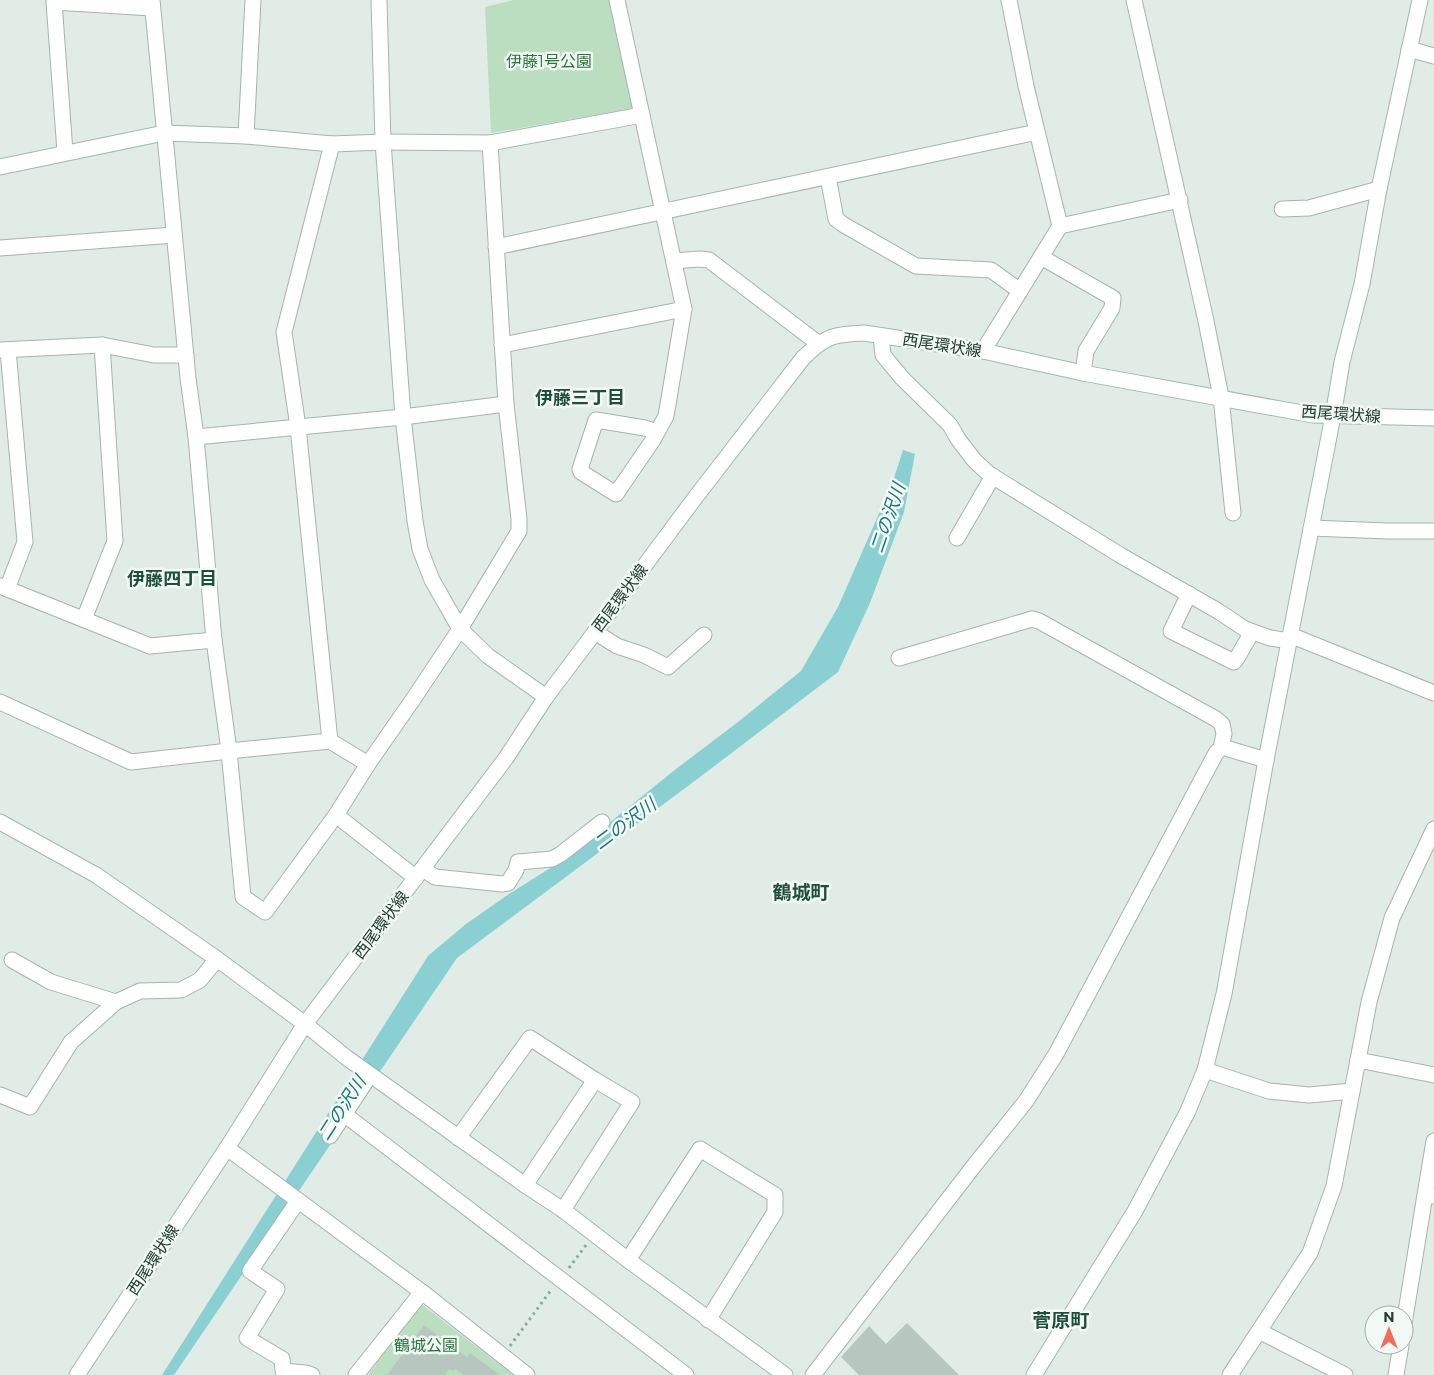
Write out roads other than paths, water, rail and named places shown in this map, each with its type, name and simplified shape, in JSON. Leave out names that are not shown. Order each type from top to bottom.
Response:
[{"type":"street","points":[[246,136],[253,0]]},
{"type":"street","points":[[379,0],[383,142],[403,417],[420,548],[432,580],[460,629],[488,656],[546,697]]},
{"type":"street","points":[[617,0],[684,309],[666,416],[657,432],[616,494],[581,472],[580,469],[596,420],[645,428],[657,432]]},
{"type":"street","points":[[983,351],[1060,226],[1037,132],[1009,0]]},
{"type":"street","points":[[1134,0],[1206,321],[1220,397],[1233,513]]},
{"type":"street","points":[[1034,1375],[1135,1211],[1187,1113],[1205,1070],[1224,994],[1266,760],[1342,362],[1362,284],[1379,189],[1420,0]]},
{"type":"street","points":[[65,152],[54,2],[152,4],[188,378],[196,436],[214,640],[229,751],[243,897],[265,912],[336,815],[368,764],[460,629],[519,531],[506,404],[490,143]]},
{"type":"street","points":[[1409,49],[1434,56]]},
{"type":"street","points":[[0,167],[164,133],[246,136],[332,144],[383,142],[490,143],[642,115]]},
{"type":"street","points":[[496,247],[1037,132]]},
{"type":"street","points":[[330,741],[298,427],[284,332],[332,144]]},
{"type":"street","points":[[828,177],[836,219],[844,224],[916,266],[991,270],[1020,291]]},
{"type":"street","points":[[1282,209],[1309,208],[1379,189]]},
{"type":"street","points":[[1060,226],[1180,200]]},
{"type":"street","points":[[0,248],[174,235]]},
{"type":"street","points":[[1041,257],[1113,298],[1112,308],[1086,351],[1083,373]]},
{"type":"street","points":[[674,261],[709,260],[819,344]]},
{"type":"street","points":[[502,346],[684,309]]},
{"type":"street","name":"西尾環状線","points":[[77,1375],[227,1148],[306,1024],[506,758],[546,697],[695,498],[797,366],[808,353],[827,338],[846,333],[864,333],[983,351],[1083,373],[1313,415],[1434,418]]},
{"type":"street","points":[[881,336],[883,355],[902,378],[950,425],[974,460],[993,476],[1120,555],[1218,610],[1245,629],[1270,638],[1290,638],[1434,693]]},
{"type":"street","points":[[186,355],[154,355],[102,345],[4,350],[25,542],[4,587],[150,646],[214,640]]},
{"type":"street","points":[[84,619],[116,541],[102,345]]},
{"type":"street","points":[[196,436],[403,417],[506,404]]},
{"type":"street","points":[[957,538],[993,476]]},
{"type":"street","points":[[1311,528],[1434,531]]},
{"type":"street","points":[[1189,594],[1171,631],[1234,662],[1252,632]]},
{"type":"street","points":[[813,1375],[1036,1086],[1056,1054],[1216,753],[1221,748],[1224,734],[1222,724],[1216,719],[1032,619],[899,658]]},
{"type":"street","points":[[595,632],[617,646],[644,655],[668,667],[704,635]]},
{"type":"street","points":[[0,702],[131,762],[330,741],[368,764]]},
{"type":"street","points":[[1221,748],[1266,760]]},
{"type":"street","points":[[336,815],[419,874],[502,884],[508,883],[516,870],[518,862],[552,859],[602,822]]},
{"type":"street","points":[[0,822],[96,875],[217,959],[306,1024],[370,1075],[563,1210],[708,1320],[785,1375]]},
{"type":"street","points":[[1230,1375],[1310,1253],[1334,1186],[1369,1002],[1392,918],[1434,829]]},
{"type":"street","points":[[0,1095],[30,1107],[71,1042],[116,1002],[140,991],[181,990],[200,980],[217,959]]},
{"type":"street","points":[[12,960],[50,982],[116,1002]]},
{"type":"street","points":[[458,1138],[530,1038],[632,1102],[563,1210]]},
{"type":"street","points":[[1358,1060],[1434,1074]]},
{"type":"street","points":[[1205,1070],[1269,1091],[1309,1095],[1352,1091]]},
{"type":"street","points":[[330,1136],[370,1075]]},
{"type":"street","points":[[525,1185],[595,1080]]},
{"type":"street","points":[[344,1114],[686,1375]]},
{"type":"street","points":[[1408,1305],[1430,1196],[1434,1141]]},
{"type":"street","points":[[227,1148],[422,1292],[527,1375]]},
{"type":"street","points":[[628,1260],[700,1149],[775,1195],[774,1212],[708,1320]]},
{"type":"street","points":[[298,1201],[250,1271],[277,1289],[248,1338],[282,1359],[284,1370],[312,1375]]},
{"type":"street","points":[[356,1375],[422,1292]]},
{"type":"street","points":[[1259,1331],[1345,1375]]},
{"type":"street","points":[[1396,1375],[1399,1355]]},
{"type":"water","name":"二の沢川","points":[[903,450],[915,454],[904,512],[870,603],[838,672],[457,958],[174,1375],[162,1375],[428,956],[466,924],[563,860],[801,671],[838,607],[892,484]]},
{"type":"district","name":"伊藤三丁目","points":[[580,398]]},
{"type":"district","name":"伊藤四丁目","points":[[172,579]]},
{"type":"district","name":"鶴城町","points":[[801,892]]},
{"type":"district","name":"菅原町","points":[[1061,1320]]},
{"type":"park label","name":"伊藤1号公園","points":[[549,61]]},
{"type":"park label","name":"鶴城公園","points":[[426,1345]]}]
